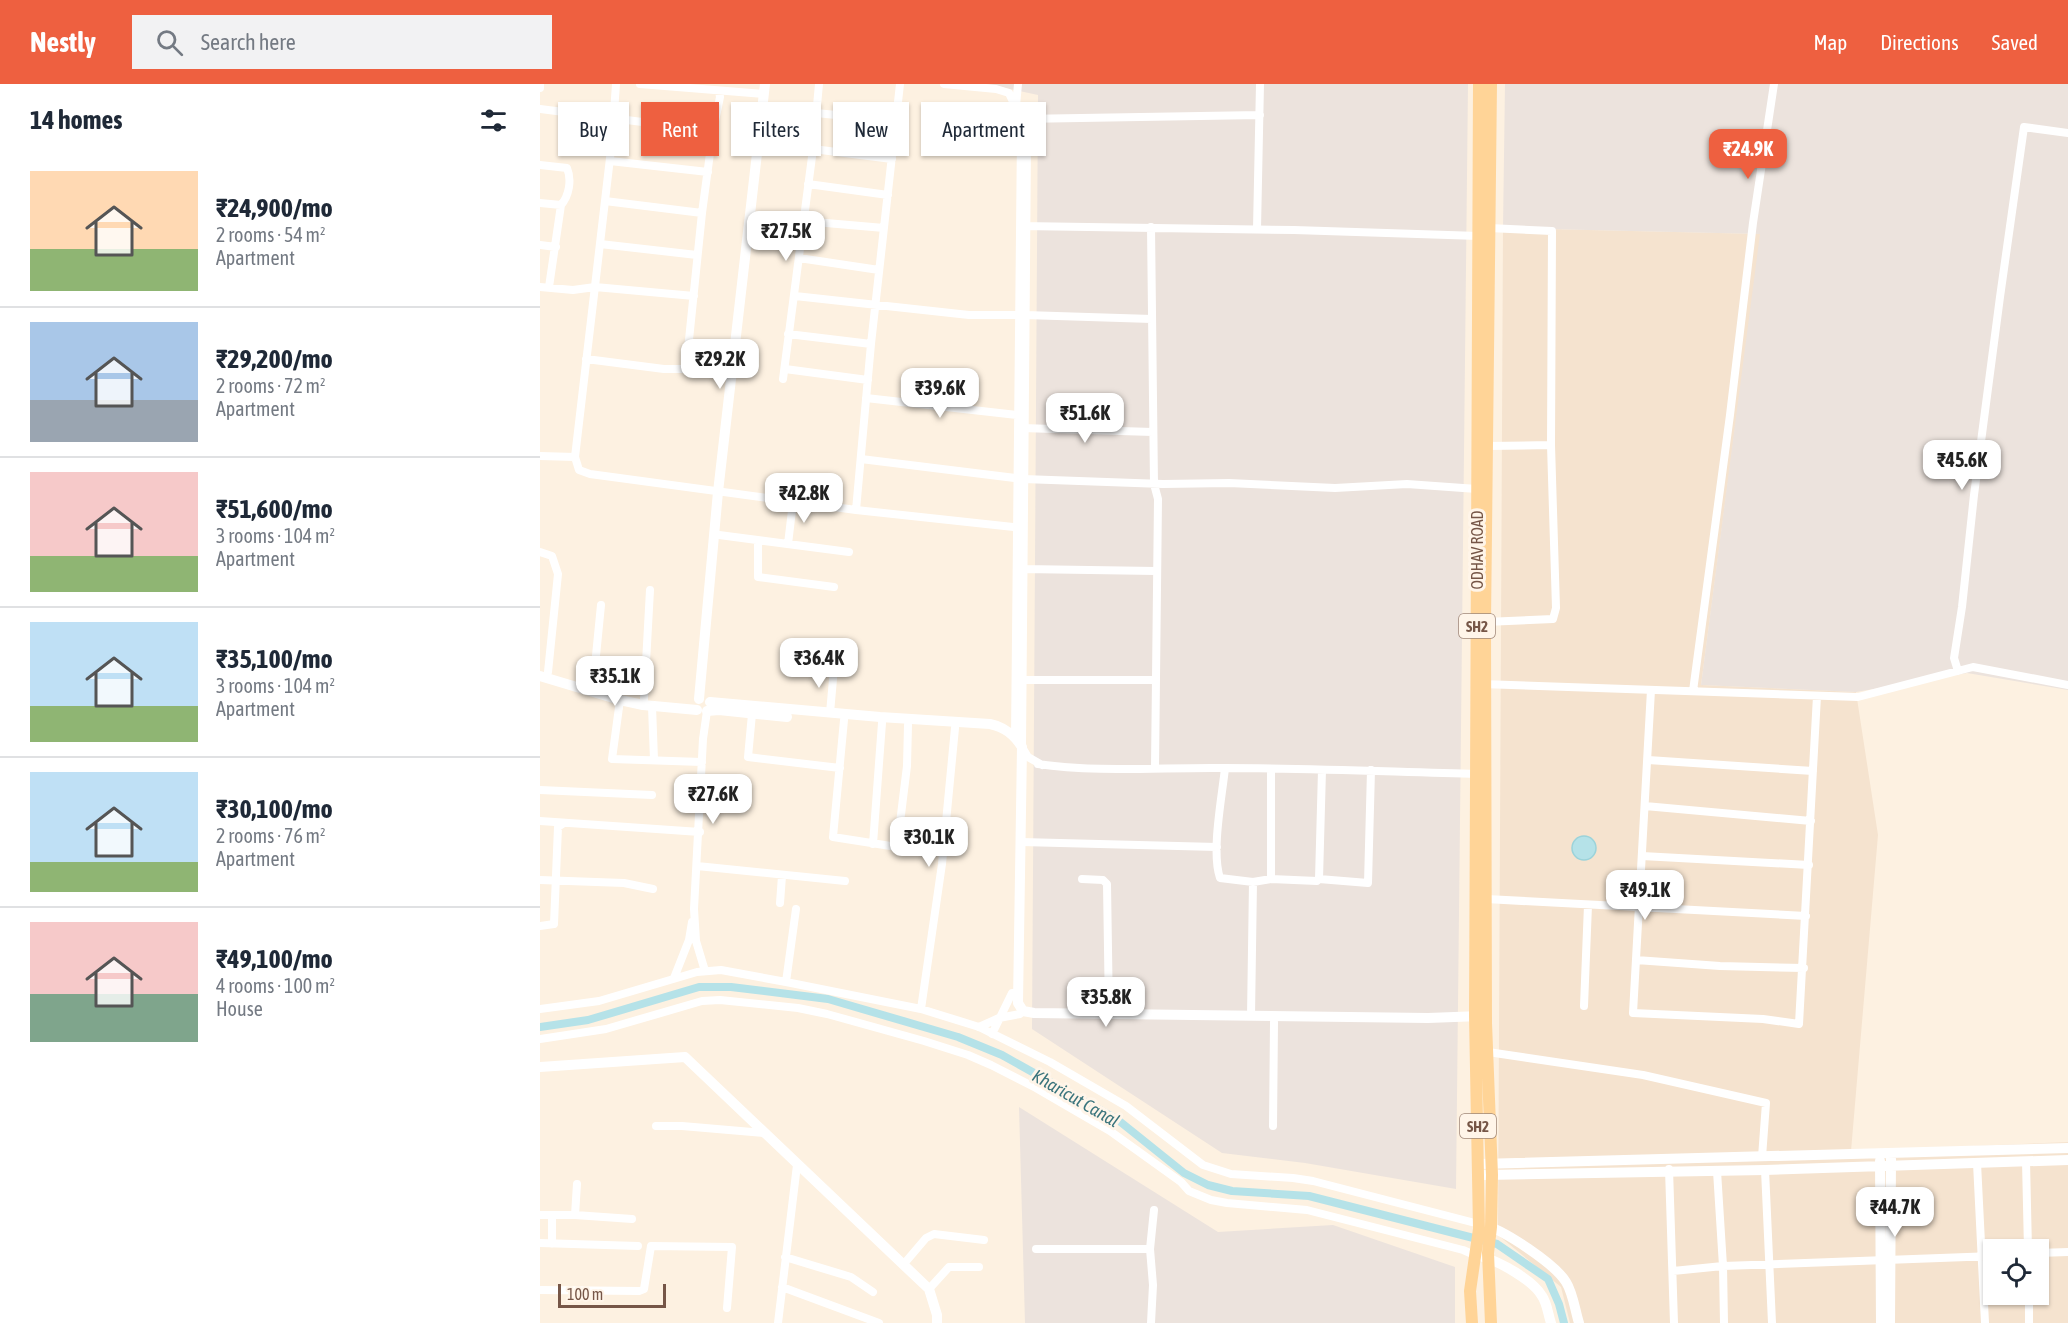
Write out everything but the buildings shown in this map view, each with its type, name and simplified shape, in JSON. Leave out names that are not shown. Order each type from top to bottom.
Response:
[{"type":"main road","name":"ODHAV ROAD","points":[[1479,84],[1487,446],[1485,622],[1481,685]]},
{"type":"main road","name":"ODHAV ROAD","points":[[1485,1169],[1481,1019],[1481,685],[1477,489],[1484,232],[1491,84]]},
{"type":"main road","name":"ODHAV ROAD","points":[[1481,774],[1486,899],[1481,1019],[1488,1052],[1483,1227]]},
{"type":"main road","name":"SH2","points":[[1483,1227],[1482,1254],[1491,1323]]},
{"type":"main road","name":"SH2","points":[[1472,1323],[1470,1291],[1482,1254]]},
{"type":"street","points":[[615,102],[616,84]]},
{"type":"street","points":[[640,84],[719,90],[766,87],[721,492],[702,705],[700,832],[694,909],[688,940],[674,978]]},
{"type":"street","points":[[817,102],[819,84]]},
{"type":"street","points":[[898,102],[900,84]]},
{"type":"street","points":[[944,84],[996,89],[1009,93],[1014,102]]},
{"type":"street","points":[[1016,102],[1018,84]]},
{"type":"street","points":[[1257,229],[1260,84]]},
{"type":"street","points":[[1693,691],[1753,223],[1774,84]]},
{"type":"street","points":[[719,90],[719,102]]},
{"type":"street","points":[[540,109],[558,111]]},
{"type":"street","points":[[1046,118],[1260,115]]},
{"type":"street","points":[[1958,671],[1954,658],[2024,127],[2068,133]]},
{"type":"street","points":[[821,150],[892,159]]},
{"type":"street","points":[[610,156],[574,457],[579,470],[590,474],[793,502],[1020,528]]},
{"type":"street","points":[[586,359],[664,369],[686,369],[710,156]]},
{"type":"street","points":[[783,379],[812,156]]},
{"type":"street","points":[[856,510],[871,344],[892,156]]},
{"type":"street","points":[[993,1034],[999,1018],[1015,993],[1021,842],[1018,724],[1023,156]]},
{"type":"street","points":[[610,161],[708,172]]},
{"type":"street","points":[[540,165],[567,168],[570,175],[566,199],[561,205],[549,287]]},
{"type":"street","points":[[808,184],[888,195]]},
{"type":"street","points":[[605,201],[702,213]]},
{"type":"street","points":[[540,203],[561,205]]},
{"type":"street","points":[[803,221],[884,228]]},
{"type":"street","points":[[1022,226],[1552,231],[1551,445],[1556,608],[1553,619],[1485,622]]},
{"type":"street","points":[[1151,227],[1154,484],[1158,500],[1155,768]]},
{"type":"street","points":[[600,244],[698,255]]},
{"type":"street","points":[[540,245],[556,247]]},
{"type":"street","points":[[799,258],[879,270]]},
{"type":"street","points":[[540,286],[573,290],[595,287],[694,296]]},
{"type":"street","points":[[795,296],[969,315],[1152,320]]},
{"type":"street","points":[[1020,428],[1017,415],[1021,315]]},
{"type":"street","points":[[788,334],[871,344]]},
{"type":"street","points":[[785,369],[868,380]]},
{"type":"street","points":[[866,398],[1017,415]]},
{"type":"street","points":[[1020,428],[1153,432]]},
{"type":"street","points":[[1487,446],[1551,445]]},
{"type":"street","points":[[540,456],[574,457]]},
{"type":"street","points":[[861,459],[1020,478],[1335,488],[1407,484],[1477,489]]},
{"type":"street","points":[[702,705],[706,681],[721,492]]},
{"type":"street","points":[[788,544],[793,502]]},
{"type":"street","points":[[1020,528],[1023,569],[1022,680],[1018,724],[1015,993],[1022,1012],[1035,1018],[1109,1020],[1428,1024],[1481,1019]]},
{"type":"street","points":[[719,535],[849,552]]},
{"type":"street","points":[[758,540],[758,577],[834,587]]},
{"type":"street","points":[[540,552],[552,556],[558,574],[543,672]]},
{"type":"street","points":[[1023,569],[1156,571]]},
{"type":"street","points":[[650,590],[648,702],[654,760]]},
{"type":"street","points":[[592,686],[601,605]]},
{"type":"street","points":[[830,713],[834,668]]},
{"type":"street","points":[[1481,685],[1858,697],[1973,668],[2068,685]]},
{"type":"street","points":[[543,672],[648,702]]},
{"type":"street","points":[[543,672],[620,700],[830,713],[1000,729],[1028,757],[1042,765],[1073,768],[1371,770],[1481,774]]},
{"type":"street","points":[[1022,680],[1155,680]]},
{"type":"street","points":[[1651,690],[1633,1013],[1763,1019],[1799,1024],[1804,968],[1817,696]]},
{"type":"street","points":[[620,700],[612,759],[702,762]]},
{"type":"street","points":[[702,705],[718,710],[752,714],[955,728],[1000,729],[1018,724]]},
{"type":"street","points":[[752,714],[748,757],[840,768]]},
{"type":"street","points":[[844,720],[833,837],[897,847],[908,766],[908,725]]},
{"type":"street","points":[[873,844],[882,723]]},
{"type":"street","points":[[921,1009],[942,864],[955,728]]},
{"type":"street","points":[[1648,760],[1813,771]]},
{"type":"street","points":[[1225,768],[1217,870],[1220,878],[1253,882],[1271,879],[1319,879],[1368,883],[1371,770]]},
{"type":"street","points":[[1271,769],[1271,879]]},
{"type":"street","points":[[1319,879],[1322,770]]},
{"type":"street","points":[[540,790],[652,795]]},
{"type":"street","points":[[1645,806],[1811,820]]},
{"type":"street","points":[[540,821],[700,832]]},
{"type":"street","points":[[540,926],[554,924],[558,827],[564,823]]},
{"type":"street","points":[[1021,842],[1217,847]]},
{"type":"street","points":[[1642,856],[1809,865]]},
{"type":"street","points":[[697,866],[845,881]]},
{"type":"street","points":[[780,903],[782,876]]},
{"type":"street","points":[[1082,879],[1103,880],[1107,884],[1109,1014]]},
{"type":"street","points":[[540,880],[618,883],[653,889]]},
{"type":"street","points":[[1251,1016],[1253,882]]},
{"type":"street","points":[[1486,899],[1806,916]]},
{"type":"street","points":[[1584,1006],[1588,905]]},
{"type":"street","points":[[694,909],[696,942],[705,971]]},
{"type":"street","points":[[786,981],[796,909]]},
{"type":"street","points":[[1636,960],[1720,966],[1804,968]]},
{"type":"street","points":[[540,1010],[599,1001],[674,978],[721,970],[921,1009],[979,1027],[1050,1062],[1126,1106],[1203,1165],[1220,1172],[1313,1181],[1483,1227],[1544,1260],[1566,1282],[1579,1323]]},
{"type":"street","points":[[540,1039],[606,1029],[702,1001],[720,1000],[798,1008],[924,1041],[968,1055],[1036,1088],[1110,1131],[1181,1182],[1189,1191],[1211,1200],[1307,1210],[1482,1254],[1535,1286],[1544,1297],[1551,1323]]},
{"type":"street","points":[[979,1027],[999,1018],[1022,1012],[1481,1019]]},
{"type":"street","points":[[1273,1126],[1274,1022]]},
{"type":"street","points":[[1488,1052],[1643,1075],[1766,1103],[1762,1157]]},
{"type":"street","points":[[540,1067],[685,1057],[929,1289],[937,1315],[937,1323]]},
{"type":"street","points":[[656,1126],[764,1133]]},
{"type":"street","points":[[1485,1169],[1669,1159],[2068,1148]]},
{"type":"street","points":[[1880,1153],[1886,1166]]},
{"type":"street","points":[[1890,1323],[1886,1261],[1886,1166],[1892,1153]]},
{"type":"street","points":[[1669,1159],[1674,1323]]},
{"type":"street","points":[[1485,1169],[1670,1172],[2068,1160]]},
{"type":"street","points":[[2026,1161],[2028,1239]]},
{"type":"street","points":[[1977,1163],[1985,1323]]},
{"type":"street","points":[[778,1323],[797,1165]]},
{"type":"street","points":[[1765,1170],[1772,1323]]},
{"type":"street","points":[[1717,1171],[1724,1323]]},
{"type":"street","points":[[575,1215],[577,1184]]},
{"type":"street","points":[[1151,1323],[1153,1285],[1150,1249],[1154,1210]]},
{"type":"street","points":[[540,1215],[632,1219]]},
{"type":"street","points":[[552,1215],[552,1244]]},
{"type":"street","points":[[903,1264],[926,1238],[934,1234],[984,1240]]},
{"type":"street","points":[[540,1243],[638,1246]]},
{"type":"street","points":[[540,1290],[639,1291],[644,1289],[651,1246],[732,1247],[727,1308]]},
{"type":"street","points":[[1036,1249],[1150,1249]]},
{"type":"street","points":[[2049,1253],[2068,1252]]},
{"type":"street","points":[[785,1257],[851,1277],[873,1292]]},
{"type":"street","points":[[1672,1271],[1723,1266],[1982,1257]]},
{"type":"street","points":[[1881,1323],[1886,1261]]},
{"type":"street","points":[[929,1289],[949,1267],[979,1267]]},
{"type":"street","points":[[782,1287],[879,1323]]},
{"type":"street","points":[[2029,1305],[2030,1323]]},
{"type":"shaded area","points":[[986,84],[1468,84],[1456,1189],[1305,1163],[1222,1153],[1032,1029],[1038,156],[1046,156],[1046,102],[1038,102],[1038,95]]},
{"type":"shaded area","points":[[1505,84],[2068,84],[2068,690],[1967,673],[1856,692],[1701,685],[1760,234],[1503,228]]},
{"type":"shaded area","points":[[1503,228],[1761,234],[1701,685],[1856,692],[1878,835],[1851,1151],[2068,1142],[2068,1323],[1570,1323],[1561,1287],[1498,1235]]},
{"type":"shaded area","points":[[1019,1107],[1218,1232],[1333,1225],[1455,1267],[1455,1323],[1025,1323]]},
{"type":"water","points":[[1584,836],[1592,840],[1596,848],[1592,856],[1584,860],[1576,856],[1572,848],[1576,840]]},
{"type":"waterway","name":"Kharicut Canal","points":[[540,1027],[588,1020],[699,987],[731,987],[828,999],[958,1037],[1002,1055],[1118,1120],[1184,1173],[1208,1185],[1232,1191],[1309,1196],[1497,1244],[1548,1279],[1564,1323]]}]
